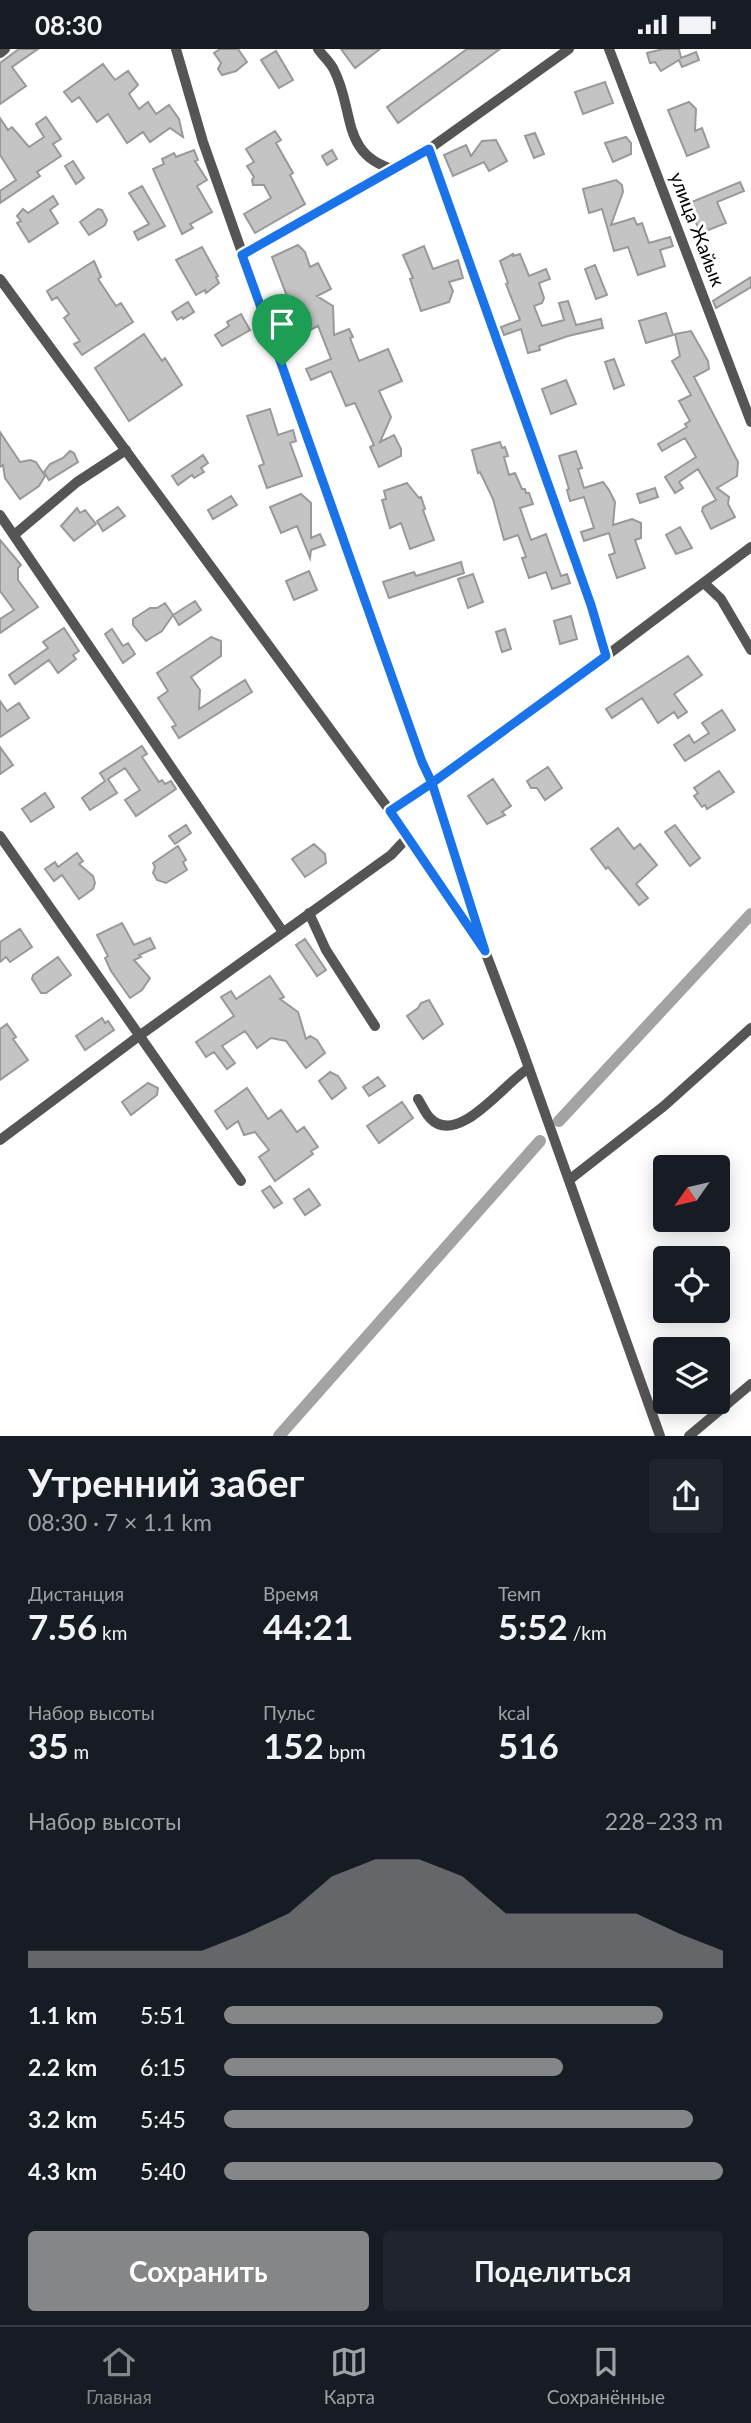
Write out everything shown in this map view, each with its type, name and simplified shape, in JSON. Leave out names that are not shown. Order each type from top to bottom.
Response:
[{"type":"street","points":[[0,53],[5,49]]},
{"type":"street","points":[[176,49],[203,142],[242,255],[422,762],[432,783],[485,951],[660,1436]]},
{"type":"street","points":[[318,49],[334,70],[352,134],[361,151],[380,166],[396,170]]},
{"type":"street","points":[[242,255],[396,170],[569,49]]},
{"type":"street","name":"улица Жайык","points":[[609,49],[751,422]]},
{"type":"street","points":[[429,149],[591,605],[606,656]]},
{"type":"street","points":[[0,279],[390,811],[485,951]]},
{"type":"street","points":[[14,535],[77,482],[126,450]]},
{"type":"street","points":[[0,515],[283,932]]},
{"type":"street","points":[[390,811],[606,656],[751,547]]},
{"type":"street","points":[[704,583],[732,614],[751,650]]},
{"type":"street","points":[[0,836],[241,1181]]},
{"type":"street","points":[[2,1135],[391,855],[408,837]]},
{"type":"street","points":[[309,913],[326,950],[376,1026]]},
{"type":"street","points":[[569,1180],[664,1106],[751,1028]]},
{"type":"street","points":[[418,1099],[431,1119],[443,1125],[459,1125],[494,1099],[516,1075],[529,1068]]},
{"type":"street","points":[[689,1436],[751,1384]]},
{"type":"building","points":[[19,49],[38,49],[12,67],[26,86],[0,104],[0,63]]},
{"type":"building","points":[[220,49],[238,49],[247,62],[236,71],[222,75],[218,69],[221,63],[214,53]]},
{"type":"building","points":[[341,49],[380,49],[355,68]]},
{"type":"building","points":[[467,49],[500,49],[398,123],[387,107]]},
{"type":"building","points":[[679,49],[681,58],[696,52],[699,60],[682,67],[679,60],[661,71],[655,62],[650,63],[647,53]]},
{"type":"building","points":[[276,51],[293,80],[279,88],[261,60]]},
{"type":"building","points":[[103,64],[115,80],[128,71],[138,85],[129,94],[139,109],[148,102],[156,114],[169,105],[179,119],[183,137],[170,128],[150,142],[143,132],[127,143],[108,114],[97,122],[79,97],[72,102],[64,92]]},
{"type":"building","points":[[605,82],[613,103],[583,114],[575,92]]},
{"type":"building","points":[[689,102],[696,109],[695,131],[702,128],[709,147],[687,156],[668,110]]},
{"type":"building","points":[[46,117],[61,139],[53,144],[61,156],[37,172],[40,176],[0,203],[0,191],[16,180],[0,155],[0,118],[8,130],[12,127],[29,147],[44,137],[36,124]]},
{"type":"building","points":[[275,131],[281,140],[276,143],[293,173],[290,175],[305,204],[255,233],[244,214],[271,198],[264,185],[253,185],[254,177],[247,166],[254,162],[246,149]]},
{"type":"building","points":[[535,133],[544,154],[534,158],[525,136]]},
{"type":"building","points":[[626,137],[631,143],[631,154],[613,162],[605,143]]},
{"type":"building","points":[[496,140],[507,161],[489,171],[484,162],[453,176],[444,155],[466,145],[471,156],[482,141]]},
{"type":"building","points":[[194,150],[198,160],[195,161],[207,180],[197,186],[212,212],[190,224],[193,228],[182,234],[153,169],[164,164],[162,159],[174,153],[176,157]]},
{"type":"building","points":[[332,150],[337,159],[327,165],[322,156]]},
{"type":"building","points":[[73,161],[84,178],[76,184],[65,166]]},
{"type":"building","points":[[616,180],[622,185],[623,192],[611,225],[634,218],[637,225],[642,223],[649,243],[670,237],[673,246],[660,250],[665,266],[638,275],[628,247],[614,251],[602,209],[589,213],[583,189]]},
{"type":"building","points":[[740,182],[744,191],[717,202],[726,223],[701,233],[687,204]]},
{"type":"building","points":[[142,186],[165,226],[138,240],[134,232],[149,224],[129,193]]},
{"type":"building","points":[[53,196],[58,204],[50,210],[58,223],[29,242],[17,223],[21,221],[17,216],[23,209],[28,213]]},
{"type":"building","points":[[98,209],[102,210],[107,220],[105,225],[89,235],[80,222]]},
{"type":"building","points":[[298,245],[305,252],[310,267],[318,263],[331,289],[317,296],[333,306],[334,335],[349,329],[359,361],[388,349],[402,381],[379,391],[391,417],[380,442],[394,435],[401,449],[401,456],[379,467],[370,447],[374,445],[355,403],[346,406],[331,371],[311,380],[306,369],[331,359],[318,326],[310,330],[301,308],[286,315],[280,302],[288,299],[272,257]]},
{"type":"building","points":[[424,246],[433,269],[458,260],[463,278],[449,282],[453,291],[449,302],[421,311],[410,279],[413,278],[403,255]]},
{"type":"building","points":[[202,247],[219,283],[206,293],[205,290],[196,295],[176,260]]},
{"type":"building","points":[[513,254],[520,254],[529,276],[546,269],[550,279],[539,283],[544,298],[542,303],[534,306],[542,326],[564,320],[559,303],[568,301],[576,325],[601,319],[603,328],[568,336],[539,346],[540,350],[528,353],[521,329],[504,335],[501,327],[520,320],[500,261]]},
{"type":"building","points":[[94,261],[101,277],[98,279],[116,306],[121,303],[133,322],[82,355],[74,344],[80,341],[64,318],[69,314],[57,297],[52,300],[47,291]]},
{"type":"building","points":[[595,265],[607,295],[596,299],[585,269]]},
{"type":"building","points":[[751,277],[751,287],[716,308],[713,301]]},
{"type":"building","points":[[188,302],[194,312],[177,320],[172,312]]},
{"type":"building","points":[[666,313],[673,335],[646,343],[639,321]]},
{"type":"building","points":[[241,314],[250,330],[222,346],[215,335],[229,326],[227,322]]},
{"type":"building","points":[[691,331],[708,361],[709,369],[694,377],[738,462],[737,476],[717,488],[729,497],[728,504],[735,517],[711,529],[702,511],[703,507],[716,500],[698,469],[679,482],[683,488],[675,493],[665,477],[696,457],[685,438],[662,451],[658,444],[687,427],[685,424],[690,421],[679,401],[691,395],[672,361],[680,356],[675,334]]},
{"type":"building","points":[[144,334],[162,361],[165,358],[182,385],[129,421],[95,368]]},
{"type":"building","points":[[614,359],[624,385],[614,389],[605,362]]},
{"type":"building","points":[[566,380],[576,404],[551,414],[542,389]]},
{"type":"building","points":[[270,409],[278,435],[293,430],[296,441],[290,443],[302,476],[267,488],[259,466],[264,464],[247,416]]},
{"type":"building","points":[[0,432],[20,462],[36,462],[45,476],[39,486],[20,499],[5,478],[3,465],[0,467]]},
{"type":"building","points":[[500,442],[508,456],[504,457],[509,475],[515,473],[533,504],[520,508],[531,540],[546,534],[561,576],[567,574],[570,583],[552,589],[546,572],[529,578],[522,558],[526,557],[518,535],[504,540],[493,499],[480,472],[478,473],[472,450]]},
{"type":"building","points":[[70,451],[78,462],[49,480],[44,472],[50,464]]},
{"type":"building","points":[[576,451],[582,468],[578,469],[584,488],[603,482],[615,502],[613,525],[632,519],[641,523],[641,538],[635,540],[645,568],[617,578],[609,555],[615,553],[609,533],[584,541],[581,532],[594,528],[584,497],[570,501],[559,456]]},
{"type":"building","points":[[203,455],[208,463],[201,468],[204,472],[194,478],[192,475],[178,485],[172,476]]},
{"type":"building","points":[[407,483],[419,498],[421,497],[434,540],[410,549],[401,523],[390,528],[382,500],[386,499],[384,491]]},
{"type":"building","points":[[655,488],[658,497],[640,503],[637,494]]},
{"type":"building","points":[[301,494],[311,503],[311,538],[320,534],[325,545],[311,550],[310,558],[297,526],[281,533],[270,507]]},
{"type":"building","points":[[231,496],[237,505],[213,519],[208,510]]},
{"type":"building","points":[[118,507],[125,516],[103,531],[97,521]]},
{"type":"building","points":[[77,508],[80,513],[85,510],[96,524],[74,541],[61,526]]},
{"type":"building","points":[[680,527],[692,548],[676,554],[666,535]]},
{"type":"building","points":[[0,540],[21,565],[18,568],[18,580],[38,607],[0,633],[0,619],[14,610],[0,591]]},
{"type":"building","points":[[461,562],[464,573],[389,598],[383,582],[414,572],[416,576]]},
{"type":"building","points":[[309,571],[317,590],[294,600],[286,581]]},
{"type":"building","points":[[473,574],[483,602],[468,608],[458,579]]},
{"type":"building","points":[[195,601],[201,610],[179,625],[173,615]]},
{"type":"building","points":[[165,603],[173,615],[162,631],[146,641],[133,625],[133,619],[150,608],[157,608]]},
{"type":"building","points":[[571,616],[577,639],[560,644],[554,621]]},
{"type":"building","points":[[64,628],[79,651],[73,655],[76,659],[58,673],[49,660],[15,684],[9,675],[48,648],[43,642]]},
{"type":"building","points":[[112,629],[123,646],[128,643],[135,654],[123,663],[105,634]]},
{"type":"building","points":[[505,629],[511,649],[502,652],[496,632]]},
{"type":"building","points":[[211,637],[221,641],[221,656],[191,677],[200,690],[199,709],[245,680],[252,692],[179,738],[172,727],[176,725],[158,698],[168,691],[157,673]]},
{"type":"building","points":[[688,656],[702,675],[674,694],[687,712],[678,718],[674,712],[658,723],[642,698],[612,718],[606,709]]},
{"type":"building","points":[[0,701],[7,711],[19,703],[29,718],[0,737]]},
{"type":"building","points":[[722,710],[735,730],[685,761],[674,745],[689,735],[694,743],[709,733],[702,723]]},
{"type":"building","points":[[142,746],[147,754],[142,757],[159,782],[162,780],[165,784],[171,781],[176,789],[136,816],[125,800],[140,790],[125,768],[108,779],[117,793],[90,810],[82,798],[105,781],[100,773]]},
{"type":"building","points":[[0,747],[13,765],[0,774]]},
{"type":"building","points":[[548,767],[562,788],[545,800],[537,788],[531,788],[527,781]]},
{"type":"building","points":[[719,771],[734,792],[707,809],[705,805],[702,807],[694,796],[698,793],[694,788]]},
{"type":"building","points":[[493,779],[511,806],[502,812],[505,815],[487,824],[468,796]]},
{"type":"building","points":[[45,793],[54,807],[31,822],[22,809]]},
{"type":"building","points":[[186,825],[191,833],[175,844],[169,836]]},
{"type":"building","points":[[675,825],[700,858],[690,866],[665,832]]},
{"type":"building","points":[[618,828],[634,849],[640,844],[657,865],[636,884],[648,898],[639,905],[591,849]]},
{"type":"building","points":[[314,844],[325,854],[326,863],[305,877],[292,859]]},
{"type":"building","points":[[178,846],[186,860],[183,862],[187,870],[166,883],[157,880],[153,873],[153,863]]},
{"type":"building","points":[[77,853],[83,861],[79,864],[93,876],[95,883],[93,889],[79,899],[62,875],[54,881],[45,869],[55,862],[58,867]]},
{"type":"building","points":[[122,923],[134,945],[150,938],[155,948],[134,960],[150,978],[142,990],[130,998],[111,971],[105,958],[108,956],[97,935]]},
{"type":"building","points":[[20,929],[32,947],[10,962],[6,957],[0,962],[0,942]]},
{"type":"building","points":[[305,939],[326,970],[317,976],[296,945]]},
{"type":"building","points":[[58,957],[71,975],[46,993],[41,993],[32,979],[33,975]]},
{"type":"building","points":[[270,976],[284,997],[280,999],[298,1012],[306,1039],[310,1036],[317,1040],[325,1053],[306,1068],[286,1041],[271,1038],[257,1048],[245,1031],[222,1046],[235,1063],[227,1069],[214,1052],[206,1057],[196,1042],[234,1016],[221,997],[231,991],[236,999]]},
{"type":"building","points":[[429,1000],[443,1024],[423,1039],[407,1016],[421,1003]]},
{"type":"building","points":[[102,1018],[105,1023],[108,1021],[114,1030],[85,1050],[76,1036]]},
{"type":"building","points":[[7,1024],[16,1037],[13,1039],[28,1060],[0,1080],[0,1029]]},
{"type":"building","points":[[330,1072],[338,1076],[346,1088],[332,1099],[319,1081]]},
{"type":"building","points":[[378,1077],[385,1086],[369,1096],[363,1087]]},
{"type":"building","points":[[148,1083],[158,1088],[157,1095],[131,1115],[122,1102]]},
{"type":"building","points":[[247,1088],[268,1119],[281,1110],[297,1132],[304,1127],[318,1147],[311,1151],[313,1154],[275,1181],[259,1157],[269,1150],[255,1132],[244,1135],[238,1121],[227,1129],[215,1111]]},
{"type":"building","points":[[402,1102],[413,1118],[379,1143],[367,1126]]},
{"type":"building","points":[[270,1186],[282,1203],[274,1208],[262,1191]]},
{"type":"building","points":[[309,1189],[320,1205],[305,1215],[294,1199]]},
{"type":"waterway","points":[[559,1121],[751,914]]},
{"type":"waterway","points":[[279,1436],[540,1141]]},
{"type":"route","points":[[282,366],[242,255],[391,173],[429,149],[591,605],[606,656],[432,783],[485,951],[390,811],[432,783],[422,762],[282,366]]}]
